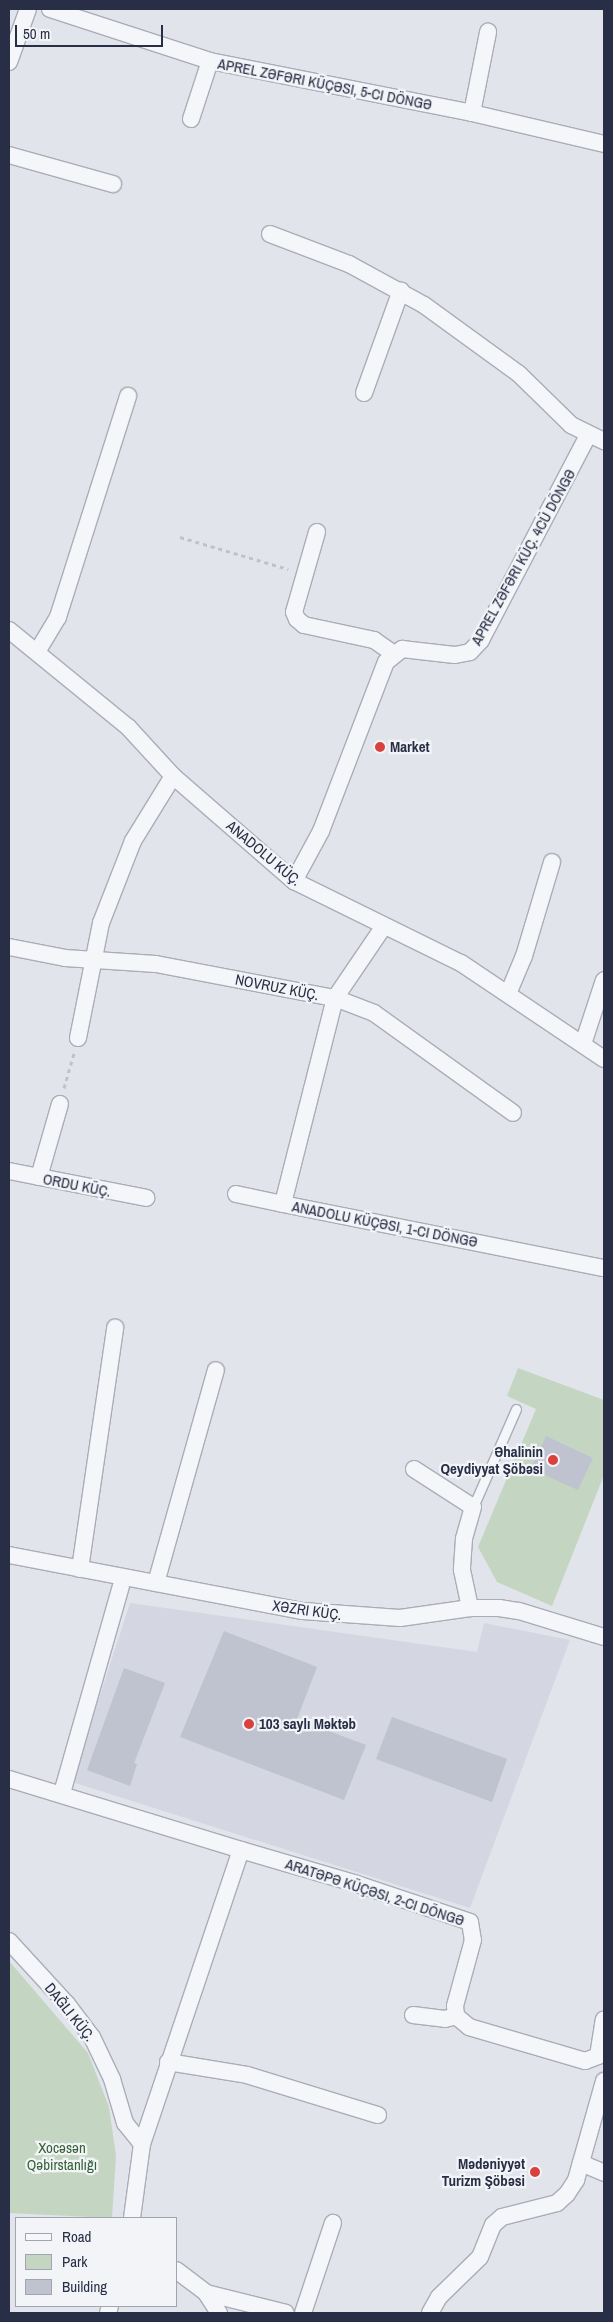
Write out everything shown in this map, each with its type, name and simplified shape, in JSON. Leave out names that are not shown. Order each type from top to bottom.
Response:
[{"type":"street","points":[[9,62],[28,9]]},
{"type":"street","name":"APREL ZƏFƏRI KÜÇƏSI, 5-CI DÖNGƏ","points":[[50,9],[210,61],[472,113],[604,144]]},
{"type":"street","points":[[472,113],[488,32]]},
{"type":"street","points":[[191,119],[210,61]]},
{"type":"street","points":[[9,155],[113,184]]},
{"type":"street","points":[[270,234],[349,264],[401,290],[491,351],[571,425],[588,436],[604,441]]},
{"type":"street","points":[[364,393],[401,290]]},
{"type":"street","points":[[37,652],[50,634],[58,617],[128,396]]},
{"type":"street","name":"APREL ZƏFƏRI KÜÇ. 4CÜ DÖNGƏ","points":[[394,654],[411,648],[456,655],[470,652],[481,640],[588,436]]},
{"type":"street","points":[[294,882],[321,831],[378,677],[394,654],[374,640],[304,624],[296,619],[294,612],[317,532]]},
{"type":"street","name":"ANADOLU KÜÇ.","points":[[9,630],[128,727],[173,776],[294,882],[434,949],[508,994],[604,1058]]},
{"type":"street","points":[[78,1038],[92,960],[101,923],[130,848],[173,776]]},
{"type":"street","points":[[508,994],[524,956],[552,862]]},
{"type":"street","name":"ANADOLU KÜÇƏSI, 1-CI DÖNGƏ","points":[[384,926],[335,998],[283,1204],[604,1268]]},
{"type":"street","name":"NOVRUZ KÜÇ.","points":[[9,947],[92,960],[156,964],[335,998],[380,1017],[513,1113]]},
{"type":"street","points":[[583,1044],[604,980]]},
{"type":"street","points":[[39,1177],[60,1104]]},
{"type":"street","name":"ORDU KÜÇ.","points":[[9,1171],[146,1198]]},
{"type":"street","points":[[236,1194],[283,1204]]},
{"type":"street","points":[[80,1568],[115,1328]]},
{"type":"street","points":[[156,1583],[216,1370]]},
{"type":"street","points":[[414,1469],[473,1507],[464,1539],[462,1570],[470,1608]]},
{"type":"street","name":"XƏZRI KÜÇ.","points":[[9,1555],[303,1611],[359,1617],[409,1618],[470,1608],[519,1611],[604,1637]]},
{"type":"street","points":[[62,1793],[121,1586]]},
{"type":"street","name":"ARATƏPƏ KÜÇƏSI, 2-CI DÖNGƏ","points":[[9,1779],[62,1793],[357,1884],[470,1922],[474,1930],[473,1940],[456,1994],[456,2016]]},
{"type":"street","points":[[132,2217],[142,2144],[168,2062],[242,1850]]},
{"type":"street","points":[[9,1941],[67,2004],[92,2037],[112,2078],[125,2123],[142,2144]]},
{"type":"street","points":[[413,2015],[445,2018],[456,2016],[469,2027],[585,2061],[601,2060],[604,2024]]},
{"type":"street","points":[[168,2062],[247,2075],[378,2115]]},
{"type":"street","points":[[430,2313],[439,2297],[480,2257],[493,2225],[502,2217],[557,2203],[576,2180],[604,2081]]},
{"type":"street","points":[[581,2164],[604,2173]]},
{"type":"street","points":[[304,2313],[333,2223]]},
{"type":"street","points":[[178,2272],[206,2293],[219,2313]]},
{"type":"street","points":[[206,2293],[286,2313]]},
{"type":"lane","points":[[473,1507],[516,1409]]},
{"type":"path","points":[[180,537],[305,575]]},
{"type":"path","points":[[60,1104],[78,1038]]},
{"type":"shaded area","points":[[130,1603],[477,1652],[484,1623],[570,1640],[470,1908],[72,1782]]},
{"type":"green space","points":[[518,1368],[604,1400],[604,1475],[552,1606],[497,1582],[478,1547],[536,1409],[507,1396]]},
{"type":"green space","name":"Xocəsən Qəbirstanlığı","points":[[9,1961],[88,2053],[109,2107],[116,2156],[112,2217],[9,2213]]},
{"type":"building","points":[[546,1436],[593,1458],[578,1490],[531,1469]]},
{"type":"building","name":"103 saylı Məktəb","points":[[224,1631],[317,1667],[297,1719],[366,1745],[344,1800],[180,1737]]},
{"type":"building","points":[[124,1668],[165,1683],[134,1763],[137,1764],[130,1786],[87,1770]]},
{"type":"building","points":[[392,1717],[507,1759],[492,1802],[376,1759]]},
{"type":"place","name":"Market","points":[[380,747]]},
{"type":"place","name":"Əhalinin Qeydiyyat Şöbəsi","points":[[553,1460]]},
{"type":"place","name":"103 saylı Məktəb","points":[[249,1724]]},
{"type":"place","name":"Mədəniyyət Turizm Şöbəsi","points":[[535,2172]]}]
